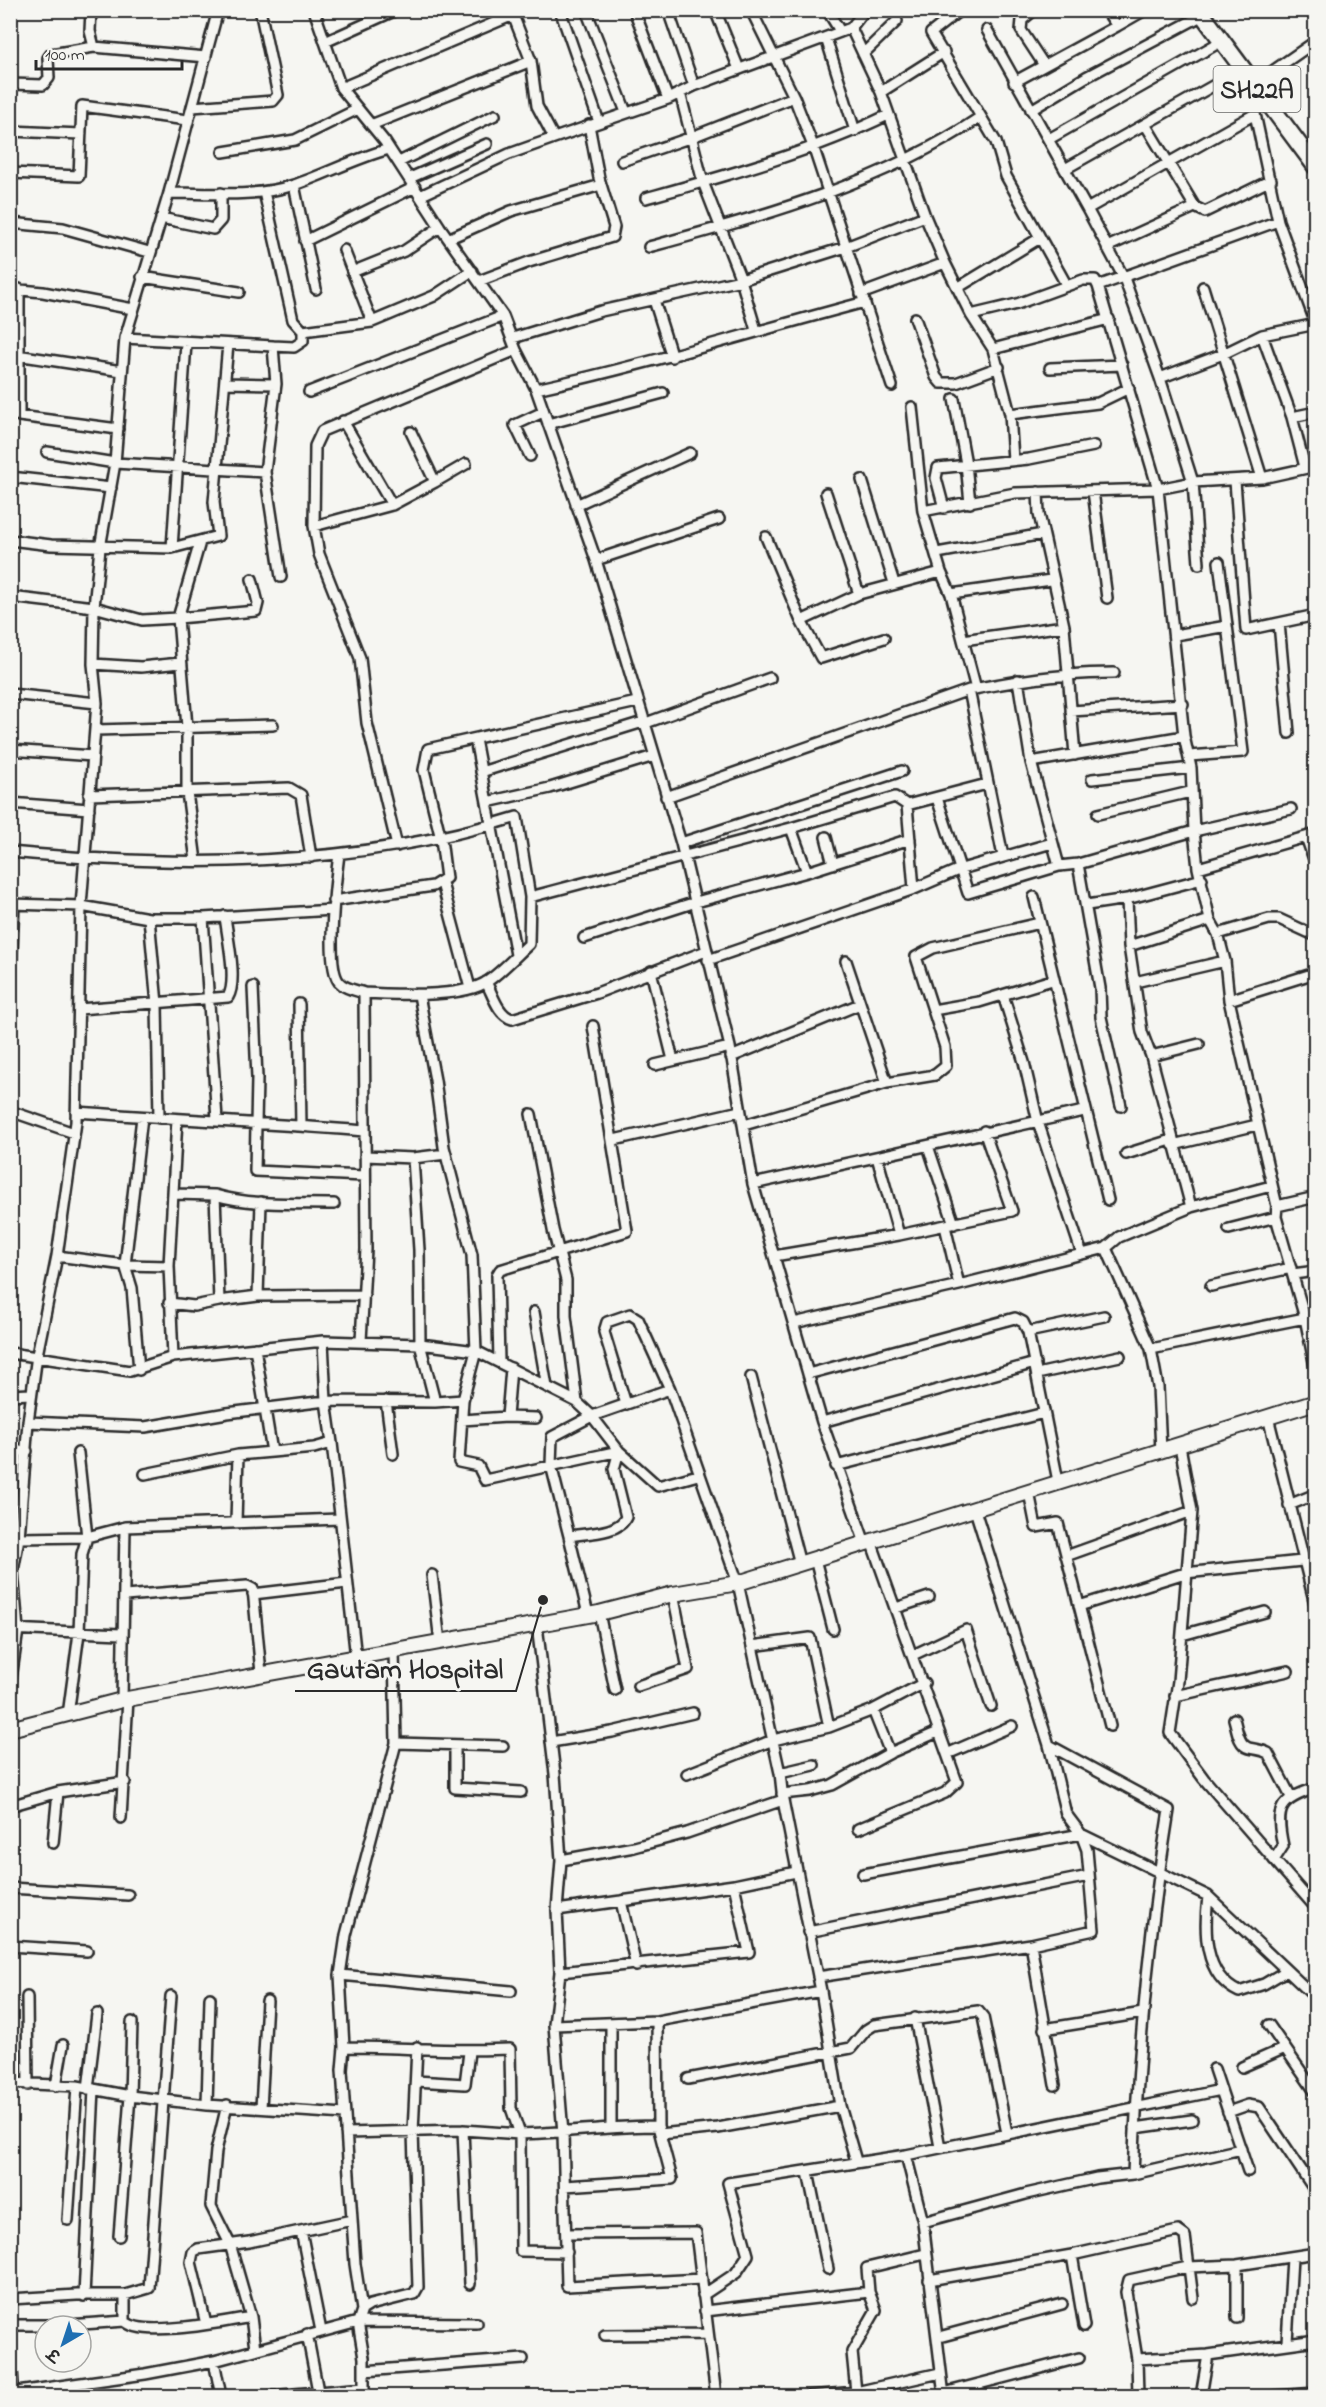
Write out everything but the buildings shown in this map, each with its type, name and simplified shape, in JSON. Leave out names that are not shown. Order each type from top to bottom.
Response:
[{"type":"main road","name":"SH22A","points":[[1201,13],[1316,167]]},
{"type":"street","points":[[91,10],[90,32],[94,47]]},
{"type":"street","points":[[10,1686],[14,1630],[12,1571],[19,1538],[31,1394],[57,1256],[76,1112],[81,906],[97,703],[93,664],[94,607],[100,548],[116,463],[125,338],[149,252],[169,193],[218,10]]},
{"type":"street","points":[[192,107],[273,101],[278,95],[260,10]]},
{"type":"street","points":[[314,10],[341,88],[399,162],[440,227],[450,238],[503,316],[516,350],[536,389],[596,560],[636,702],[681,843],[730,1052],[753,1184],[822,1422],[836,1466],[914,1655],[938,1732],[957,1782],[952,1789],[858,1829]]},
{"type":"street","points":[[325,42],[396,10]]},
{"type":"street","points":[[560,10],[599,122]]},
{"type":"street","points":[[586,10],[626,112]]},
{"type":"street","points":[[634,10],[668,99]]},
{"type":"street","points":[[715,10],[739,69]]},
{"type":"street","points":[[751,10],[794,97],[813,146],[892,386]]},
{"type":"street","points":[[827,10],[840,31]]},
{"type":"street","points":[[420,196],[509,154],[668,99],[694,86],[851,28],[865,10]]},
{"type":"street","points":[[960,10],[931,33],[944,52],[979,118],[996,142],[1006,176],[1067,286]]},
{"type":"street","points":[[1034,10],[1022,20],[1021,30],[1044,65]]},
{"type":"street","points":[[1106,10],[1117,26]]},
{"type":"street","points":[[1014,82],[1145,10]]},
{"type":"street","points":[[341,88],[512,13],[531,61],[537,106],[554,138]]},
{"type":"street","points":[[1031,110],[1086,76],[1201,13]]},
{"type":"street","points":[[671,19],[694,86]]},
{"type":"street","points":[[863,54],[897,21]]},
{"type":"street","points":[[851,28],[881,92],[925,216],[945,263],[971,315],[993,349],[1010,414],[1013,460]]},
{"type":"street","points":[[987,30],[1124,278],[1160,378],[1193,482],[1199,564]]},
{"type":"street","points":[[826,38],[855,131]]},
{"type":"street","points":[[1049,139],[1222,41]]},
{"type":"street","points":[[1160,378],[1223,354],[1262,334],[1316,324],[1278,221],[1255,114],[1257,88],[1316,41]]},
{"type":"street","points":[[10,84],[43,85],[49,78],[51,54],[94,47],[206,57]]},
{"type":"street","points":[[881,92],[944,52]]},
{"type":"street","points":[[370,125],[531,61]]},
{"type":"street","points":[[1065,169],[1243,69]]},
{"type":"street","points":[[680,93],[703,182],[741,280],[756,330]]},
{"type":"street","points":[[622,161],[692,137],[794,97]]},
{"type":"street","points":[[10,173],[79,176],[82,106],[187,120]]},
{"type":"street","points":[[223,152],[295,140],[358,109]]},
{"type":"street","points":[[1087,209],[1255,114]]},
{"type":"street","points":[[646,198],[813,146],[855,131],[888,115]]},
{"type":"street","points":[[399,162],[495,116]]},
{"type":"street","points":[[649,246],[722,227],[829,193],[944,142],[979,118]]},
{"type":"street","points":[[1145,124],[1195,207],[1205,212],[1271,180]]},
{"type":"street","points":[[479,281],[529,262],[612,237],[614,227],[601,185],[589,126]]},
{"type":"street","points":[[10,131],[81,134]]},
{"type":"street","points":[[305,241],[487,144]]},
{"type":"street","points":[[169,193],[264,192],[294,185],[362,156],[389,148]]},
{"type":"street","points":[[294,185],[316,289]]},
{"type":"street","points":[[450,238],[511,211],[601,185]]},
{"type":"street","points":[[125,338],[294,347],[303,341],[303,331],[293,320],[264,192]]},
{"type":"street","points":[[161,218],[213,229],[221,220],[221,194]]},
{"type":"street","points":[[1107,247],[1195,207]]},
{"type":"street","points":[[513,338],[601,311],[741,280],[846,247],[925,216]]},
{"type":"street","points":[[1098,286],[1278,221]]},
{"type":"street","points":[[10,223],[63,228],[149,252]]},
{"type":"street","points":[[352,272],[404,250],[440,227]]},
{"type":"street","points":[[958,287],[1040,238]]},
{"type":"street","points":[[344,250],[372,322]]},
{"type":"street","points":[[536,389],[672,357],[863,298],[945,263]]},
{"type":"street","points":[[303,331],[372,322],[435,296],[472,271]]},
{"type":"street","points":[[142,277],[238,292]]},
{"type":"street","points":[[971,315],[1017,304],[1089,279],[1095,280],[1109,319],[1158,489],[1183,704],[1184,735],[1191,768],[1198,868],[1203,879],[1210,920],[1218,934],[1225,961],[1229,1000],[1277,1206],[1276,1217],[1305,1318],[1316,1371]]},
{"type":"street","points":[[1203,287],[1262,478]]},
{"type":"street","points":[[118,429],[15,416],[15,289],[133,309]]},
{"type":"street","points":[[654,300],[672,357]]},
{"type":"street","points":[[309,392],[503,316]]},
{"type":"street","points":[[915,318],[936,377],[941,383],[956,383],[999,367]]},
{"type":"street","points":[[993,349],[1109,319]]},
{"type":"street","points":[[1262,334],[1292,417],[1305,467]]},
{"type":"street","points":[[172,548],[186,343]]},
{"type":"street","points":[[10,540],[100,548],[172,548],[218,536],[213,502],[228,344]]},
{"type":"street","points":[[273,346],[276,384],[265,472],[281,578]]},
{"type":"street","points":[[397,846],[367,723],[360,658],[319,554],[314,526],[315,446],[321,430],[516,350]]},
{"type":"street","points":[[15,355],[122,371]]},
{"type":"street","points":[[1050,368],[1122,365]]},
{"type":"street","points":[[225,383],[276,384]]},
{"type":"street","points":[[1010,414],[1098,402],[1129,388]]},
{"type":"street","points":[[548,424],[663,393]]},
{"type":"street","points":[[954,399],[966,464],[970,503]]},
{"type":"street","points":[[912,407],[923,511],[941,572],[951,594],[963,640],[987,784],[1003,856]]},
{"type":"street","points":[[530,456],[515,425],[543,412]]},
{"type":"street","points":[[1292,417],[1316,412]]},
{"type":"street","points":[[343,421],[393,504]]},
{"type":"street","points":[[411,432],[435,482]]},
{"type":"street","points":[[944,508],[936,471],[938,468],[948,465],[1013,460],[1094,446]]},
{"type":"street","points":[[47,452],[116,463],[265,472]]},
{"type":"street","points":[[576,505],[690,453]]},
{"type":"street","points":[[314,526],[393,504],[466,464]]},
{"type":"street","points":[[923,511],[1016,494],[1158,489],[1193,482],[1262,478],[1316,466]]},
{"type":"street","points":[[10,477],[111,488]]},
{"type":"street","points":[[862,480],[894,583]]},
{"type":"street","points":[[1234,481],[1246,630],[1316,615]]},
{"type":"street","points":[[1093,491],[1107,598]]},
{"type":"street","points":[[1038,492],[1042,534],[1051,580],[1064,626],[1075,755]]},
{"type":"street","points":[[826,493],[859,594]]},
{"type":"street","points":[[596,560],[719,519]]},
{"type":"street","points":[[937,553],[1042,534]]},
{"type":"street","points":[[765,537],[801,621],[821,658],[885,638]]},
{"type":"street","points":[[196,861],[187,792],[187,727],[178,618],[200,542]]},
{"type":"street","points":[[1189,756],[1243,752],[1219,562]]},
{"type":"street","points":[[801,621],[859,594],[941,572]]},
{"type":"street","points":[[10,597],[94,607],[142,620],[178,618],[256,611],[258,603],[252,579]]},
{"type":"street","points":[[951,594],[1051,580]]},
{"type":"street","points":[[1279,623],[1289,733]]},
{"type":"street","points":[[963,640],[1064,626]]},
{"type":"street","points":[[1175,635],[1227,626]]},
{"type":"street","points":[[93,664],[141,667],[180,663]]},
{"type":"street","points":[[666,797],[973,690],[1018,680],[1069,673],[1114,673]]},
{"type":"street","points":[[482,772],[643,723],[770,678]]},
{"type":"street","points":[[1018,680],[1031,762],[1059,866]]},
{"type":"street","points":[[10,694],[97,703]]},
{"type":"street","points":[[10,999],[12,904],[81,906],[149,918],[203,918],[333,906],[442,883],[446,878],[441,839],[424,770],[428,749],[636,702]]},
{"type":"street","points":[[1071,711],[1183,704]]},
{"type":"street","points":[[96,730],[273,724]]},
{"type":"street","points":[[1031,762],[1184,735]]},
{"type":"street","points":[[475,739],[516,955]]},
{"type":"street","points":[[10,750],[93,756]]},
{"type":"street","points":[[488,802],[550,788],[654,756]]},
{"type":"street","points":[[1092,779],[1191,768]]},
{"type":"street","points":[[681,843],[902,771]]},
{"type":"street","points":[[530,897],[684,858],[895,797],[907,805],[987,784]]},
{"type":"street","points":[[89,795],[289,788],[301,795],[311,857]]},
{"type":"street","points":[[1098,814],[1191,792]]},
{"type":"street","points":[[937,798],[958,870],[968,893],[1059,866],[1078,864],[1194,831],[1291,809]]},
{"type":"street","points":[[10,803],[89,810]]},
{"type":"street","points":[[907,805],[914,890]]},
{"type":"street","points":[[10,852],[84,859],[196,861],[311,857],[441,839],[517,817],[530,897],[529,944],[486,982],[470,987],[419,995],[364,993],[346,987],[339,982],[334,971],[333,906],[339,854]]},
{"type":"street","points":[[791,828],[807,873]]},
{"type":"street","points":[[1198,868],[1311,836],[1316,866]]},
{"type":"street","points":[[826,837],[833,864]]},
{"type":"street","points":[[584,938],[696,902],[807,873],[910,839]]},
{"type":"street","points":[[486,982],[500,1011],[505,1017],[512,1018],[597,993],[651,971],[707,956],[914,890],[958,870],[1052,843]]},
{"type":"street","points":[[1078,864],[1100,988],[1101,1017],[1121,1106]]},
{"type":"street","points":[[1087,905],[1127,899],[1203,879]]},
{"type":"street","points":[[442,883],[470,987]]},
{"type":"street","points":[[1034,897],[1084,1111],[1108,1200]]},
{"type":"street","points":[[1127,899],[1129,946],[1142,1032],[1151,1056],[1172,1143],[1191,1207]]},
{"type":"street","points":[[78,1009],[222,999],[231,991],[225,916]]},
{"type":"street","points":[[149,918],[157,1004],[159,1118]]},
{"type":"street","points":[[203,918],[217,1119]]},
{"type":"street","points":[[1218,934],[1269,919],[1279,919],[1316,936]]},
{"type":"street","points":[[1129,946],[1210,920]]},
{"type":"street","points":[[744,1125],[887,1083],[935,1075],[946,1066],[945,1047],[916,963],[916,957],[921,952],[1040,923]]},
{"type":"street","points":[[846,961],[887,1083]]},
{"type":"street","points":[[1135,982],[1225,961]]},
{"type":"street","points":[[651,971],[673,1060]]},
{"type":"street","points":[[1229,1000],[1312,974]]},
{"type":"street","points":[[933,1010],[1053,980]]},
{"type":"street","points":[[253,987],[257,1078],[255,1171],[364,1176]]},
{"type":"street","points":[[361,1341],[366,1249],[363,1131],[364,993]]},
{"type":"street","points":[[1003,994],[1024,1062],[1038,1122],[1082,1254]]},
{"type":"street","points":[[419,995],[446,1154],[472,1255],[476,1351],[463,1400],[459,1462],[478,1466],[485,1480],[619,1451]]},
{"type":"street","points":[[655,1065],[673,1060],[730,1052],[860,1004]]},
{"type":"street","points":[[299,1005],[301,1126]]},
{"type":"street","points":[[500,1362],[497,1275],[500,1270],[627,1231],[614,1140],[593,1026]]},
{"type":"street","points":[[1151,1056],[1199,1044]]},
{"type":"street","points":[[10,1111],[74,1134]]},
{"type":"street","points":[[614,1140],[740,1111]]},
{"type":"street","points":[[753,1184],[928,1146],[984,1131],[1084,1111]]},
{"type":"street","points":[[76,1112],[177,1119],[255,1121],[363,1131]]},
{"type":"street","points":[[531,1114],[566,1280],[566,1316],[577,1402]]},
{"type":"street","points":[[139,1370],[132,1288],[125,1265],[142,1117]]},
{"type":"street","points":[[172,1357],[169,1266],[177,1119]]},
{"type":"street","points":[[1126,1155],[1257,1125]]},
{"type":"street","points":[[774,1256],[899,1235],[1012,1211],[984,1131]]},
{"type":"street","points":[[928,1146],[949,1225],[960,1285]]},
{"type":"street","points":[[365,1156],[413,1158],[446,1154]]},
{"type":"street","points":[[877,1157],[899,1235]]},
{"type":"street","points":[[413,1158],[419,1250],[420,1344],[435,1402]]},
{"type":"street","points":[[794,1323],[960,1285],[1106,1248],[1119,1237],[1191,1207],[1271,1186]]},
{"type":"street","points":[[173,1194],[214,1195],[261,1202],[334,1204]]},
{"type":"street","points":[[214,1195],[219,1301]]},
{"type":"street","points":[[1277,1206],[1316,1197]]},
{"type":"street","points":[[258,1296],[261,1202]]},
{"type":"street","points":[[1228,1229],[1276,1217]]},
{"type":"street","points":[[1106,1248],[1151,1349],[1158,1388],[1161,1451]]},
{"type":"street","points":[[57,1256],[125,1265],[169,1266]]},
{"type":"street","points":[[1210,1286],[1292,1271],[1316,1271]]},
{"type":"street","points":[[169,1303],[194,1306],[258,1296],[364,1295]]},
{"type":"street","points":[[534,1312],[547,1387]]},
{"type":"street","points":[[626,1404],[604,1332],[607,1322],[630,1314],[638,1320],[670,1389],[698,1475],[738,1583],[780,1773],[782,1797],[818,1977],[840,2106],[856,2161]]},
{"type":"street","points":[[1029,1332],[1104,1316]]},
{"type":"street","points":[[808,1374],[1015,1318],[1023,1322],[1029,1332],[1058,1481]]},
{"type":"street","points":[[1151,1349],[1305,1318]]},
{"type":"street","points":[[10,1353],[139,1370],[172,1357],[323,1341],[420,1344],[476,1351],[577,1402],[592,1416],[619,1451],[658,1486],[698,1475]]},
{"type":"street","points":[[323,1341],[326,1401],[356,1658]]},
{"type":"street","points":[[255,1348],[272,1452]]},
{"type":"street","points":[[1037,1374],[1120,1356]]},
{"type":"street","points":[[822,1422],[1035,1363]]},
{"type":"street","points":[[507,1417],[511,1368]]},
{"type":"street","points":[[751,1377],[800,1564]]},
{"type":"street","points":[[615,1690],[569,1536],[551,1465],[552,1437],[592,1416],[670,1389]]},
{"type":"street","points":[[10,1395],[31,1394]]},
{"type":"street","points":[[28,1422],[145,1427],[227,1413],[326,1401],[463,1400]]},
{"type":"street","points":[[386,1401],[393,1454]]},
{"type":"street","points":[[10,1730],[125,1700],[261,1673],[537,1625],[594,1614],[673,1594],[738,1583],[1316,1402]]},
{"type":"street","points":[[836,1466],[1044,1413]]},
{"type":"street","points":[[1268,1417],[1302,1561],[1316,1608]]},
{"type":"street","points":[[462,1420],[536,1418]]},
{"type":"street","points":[[145,1474],[238,1455],[314,1448],[332,1443]]},
{"type":"street","points":[[1179,1446],[1192,1511],[1185,1573],[1182,1635],[1170,1733],[1204,1779],[1316,1908]]},
{"type":"street","points":[[10,1451],[27,1451]]},
{"type":"street","points":[[569,1536],[613,1528],[624,1522],[626,1517],[614,1469],[619,1451]]},
{"type":"street","points":[[68,1715],[79,1634],[82,1554],[87,1537],[78,1453]]},
{"type":"street","points":[[236,1522],[238,1455]]},
{"type":"street","points":[[1029,1492],[1036,1527],[1058,1523],[1110,1726]]},
{"type":"street","points":[[1289,1505],[1316,1494]]},
{"type":"street","points":[[818,1977],[1031,1944],[1094,1930],[1087,1850],[1081,1834],[1066,1814],[1048,1745],[975,1510]]},
{"type":"street","points":[[1066,1556],[1192,1511]]},
{"type":"street","points":[[19,1538],[87,1537],[125,1527],[339,1519]]},
{"type":"street","points":[[121,1818],[125,1782],[125,1700],[121,1634],[125,1596],[125,1527]]},
{"type":"street","points":[[815,1559],[833,1629]]},
{"type":"street","points":[[1079,1606],[1185,1573],[1302,1561]]},
{"type":"street","points":[[432,1575],[440,1642]]},
{"type":"street","points":[[253,1594],[347,1583]]},
{"type":"street","points":[[125,1596],[247,1586],[253,1589],[261,1673]]},
{"type":"street","points":[[638,1686],[688,1669],[673,1594]]},
{"type":"street","points":[[896,1608],[929,1597]]},
{"type":"street","points":[[1182,1635],[1265,1612]]},
{"type":"street","points":[[537,1625],[551,1742],[561,1860],[557,1910],[560,1972],[554,2025],[563,2133],[567,2286],[702,2279]]},
{"type":"street","points":[[14,1630],[121,1634]]},
{"type":"street","points":[[914,1655],[966,1630],[991,1706]]},
{"type":"street","points":[[752,1646],[810,1638],[830,1727]]},
{"type":"street","points":[[270,2397],[318,2391],[364,2392],[358,2322],[362,2310],[352,2220],[342,2070],[344,2047],[340,1975],[346,1935],[396,1743],[393,1651]]},
{"type":"street","points":[[1175,1696],[1288,1671]]},
{"type":"street","points":[[687,1774],[773,1740],[830,1727],[873,1710],[924,1683]]},
{"type":"street","points":[[873,1710],[890,1753]]},
{"type":"street","points":[[551,1742],[612,1732],[693,1713]]},
{"type":"street","points":[[1234,1719],[1242,1743],[1246,1747],[1262,1749],[1268,1753],[1291,1797]]},
{"type":"street","points":[[947,1754],[1012,1726]]},
{"type":"street","points":[[561,1860],[644,1844],[782,1797],[832,1785],[890,1753],[938,1732]]},
{"type":"street","points":[[396,1743],[503,1746]]},
{"type":"street","points":[[455,1744],[455,1788],[521,1792]]},
{"type":"street","points":[[1048,1745],[1169,1810],[1159,1871],[1143,2013],[1133,2175]]},
{"type":"street","points":[[780,1773],[814,1765]]},
{"type":"street","points":[[10,1806],[58,1792],[125,1782]]},
{"type":"street","points":[[1274,1860],[1283,1846],[1277,1818],[1286,1801],[1316,1788]]},
{"type":"street","points":[[53,1843],[58,1792]]},
{"type":"street","points":[[863,1874],[1081,1834],[1208,1896],[1316,1998]]},
{"type":"street","points":[[557,1910],[734,1886],[796,1872]]},
{"type":"street","points":[[808,1932],[1089,1875]]},
{"type":"street","points":[[560,1972],[636,1966],[749,1952],[734,1886]]},
{"type":"street","points":[[10,1888],[128,1895]]},
{"type":"street","points":[[1208,1896],[1206,1944],[1223,1981],[1239,1992],[1249,1991],[1286,1971]]},
{"type":"street","points":[[621,1901],[636,1966]]},
{"type":"street","points":[[1031,1944],[1055,2085]]},
{"type":"street","points":[[10,1946],[87,1951]]},
{"type":"street","points":[[340,1975],[511,1991]]},
{"type":"street","points":[[554,2025],[657,2021],[820,1991]]},
{"type":"street","points":[[10,2300],[124,2295],[149,2288],[171,1996]]},
{"type":"street","points":[[27,1997],[28,2085]]},
{"type":"street","points":[[207,2105],[210,1998]]},
{"type":"street","points":[[261,2108],[267,2001]]},
{"type":"street","points":[[688,2079],[851,2048],[866,2030],[874,2025],[978,2011],[983,2017],[1007,2133]]},
{"type":"street","points":[[1044,2029],[1143,2013]]},
{"type":"street","points":[[84,2296],[91,2089],[97,2014]]},
{"type":"street","points":[[915,2018],[940,2147]]},
{"type":"street","points":[[565,2186],[672,2179],[659,2130],[657,2021]]},
{"type":"street","points":[[118,2236],[130,2096],[132,2022]]},
{"type":"street","points":[[610,2023],[611,2126]]},
{"type":"street","points":[[1269,2025],[1283,2049],[1316,2093]]},
{"type":"street","points":[[56,2085],[63,2045]]},
{"type":"street","points":[[344,2047],[417,2047],[469,2052],[510,2049],[511,2108],[520,2134],[521,2251],[567,2252]]},
{"type":"street","points":[[362,2310],[370,2305],[414,2294],[418,2287],[413,2132],[417,2047]]},
{"type":"street","points":[[1242,2067],[1283,2049]]},
{"type":"street","points":[[416,2081],[465,2084],[469,2052]]},
{"type":"street","points":[[1214,2069],[1248,2171]]},
{"type":"street","points":[[10,2083],[77,2086],[130,2096],[207,2105],[227,2104],[345,2114]]},
{"type":"street","points":[[68,2220],[77,2086]]},
{"type":"street","points":[[703,2295],[736,2273],[748,2254],[728,2182],[808,2172],[856,2161],[906,2155],[1007,2133],[1057,2126],[1221,2090]]},
{"type":"street","points":[[227,2104],[216,2151],[212,2206],[230,2244],[251,2317],[255,2349]]},
{"type":"street","points":[[346,2133],[463,2130],[520,2134],[563,2133],[611,2126],[659,2130],[718,2128],[840,2106]]},
{"type":"street","points":[[1228,2112],[1248,2106],[1259,2108],[1316,2192]]},
{"type":"street","points":[[1135,2128],[1192,2120]]},
{"type":"street","points":[[463,2130],[470,2283]]},
{"type":"street","points":[[923,2222],[1026,2194],[1097,2178],[1133,2175],[1241,2149]]},
{"type":"street","points":[[906,2155],[923,2222],[925,2254],[939,2337],[940,2373],[944,2395],[1079,2358]]},
{"type":"street","points":[[808,2172],[828,2269]]},
{"type":"street","points":[[206,2324],[190,2256],[198,2249],[352,2220]]},
{"type":"street","points":[[301,2231],[321,2331]]},
{"type":"street","points":[[929,2280],[1072,2254],[1178,2231],[1185,2236],[1193,2298]]},
{"type":"street","points":[[566,2234],[696,2233],[716,2397]]},
{"type":"street","points":[[1138,2397],[1137,2359],[1126,2283],[1132,2278],[1188,2266],[1237,2265],[1316,2253]]},
{"type":"street","points":[[856,2392],[852,2352],[876,2310],[869,2292],[867,2268],[925,2254]]},
{"type":"street","points":[[1072,2254],[1084,2326]]},
{"type":"street","points":[[1287,2343],[1292,2258]]},
{"type":"street","points":[[1237,2265],[1237,2318]]},
{"type":"street","points":[[705,2311],[869,2292]]},
{"type":"street","points":[[124,2295],[125,2321]]},
{"type":"street","points":[[939,2337],[1062,2304]]},
{"type":"street","points":[[10,2325],[68,2325],[125,2321],[135,2327],[149,2329],[251,2317]]},
{"type":"street","points":[[10,2347],[12,2394],[214,2361],[358,2322],[477,2324]]},
{"type":"street","points":[[308,2334],[318,2391]]},
{"type":"street","points":[[605,2335],[708,2334]]},
{"type":"street","points":[[1137,2359],[1208,2355],[1316,2340]]},
{"type":"street","points":[[1201,2397],[1208,2355]]},
{"type":"street","points":[[364,2371],[523,2359]]},
{"type":"street","points":[[214,2361],[221,2397]]},
{"type":"street","points":[[809,2397],[856,2392],[940,2373]]},
{"type":"street","points":[[1275,2397],[1316,2393]]},
{"type":"place","name":"Gautam Hospital","points":[[543,1600]]}]
